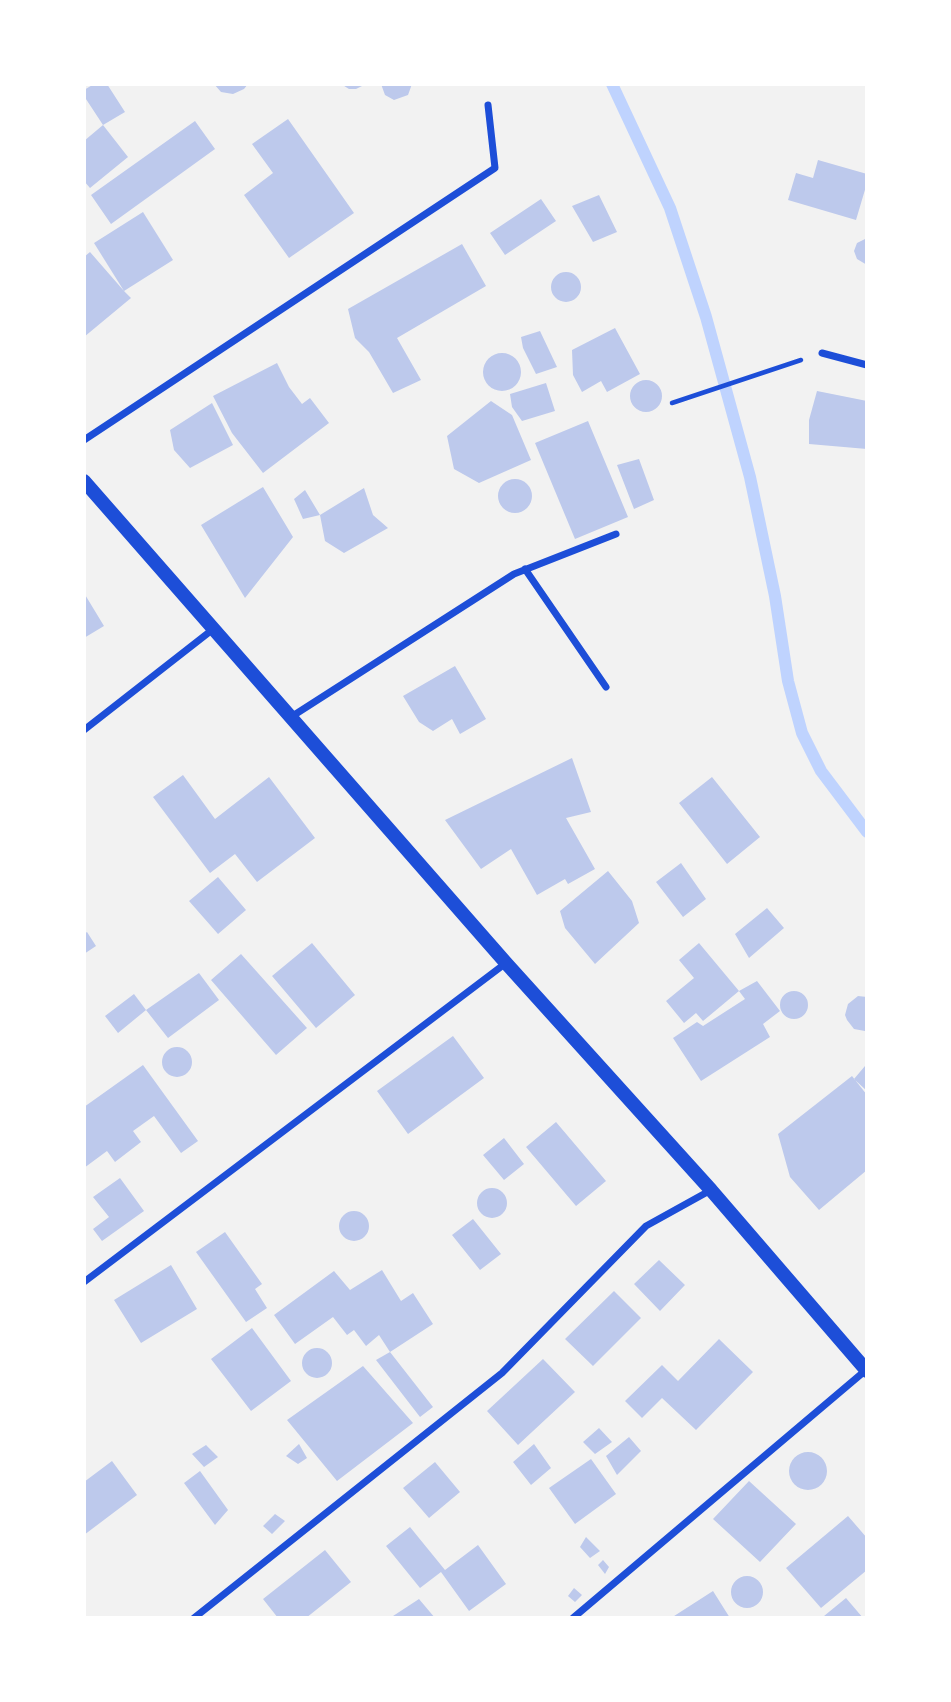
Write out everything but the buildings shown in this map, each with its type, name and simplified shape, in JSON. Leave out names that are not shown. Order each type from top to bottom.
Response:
[{"type":"main road","points":[[84,481],[506,963],[711,1189],[867,1370]]},
{"type":"street","points":[[84,440],[495,168],[488,104]]},
{"type":"street","points":[[822,354],[867,365]]},
{"type":"street","points":[[290,718],[514,574],[616,534]]},
{"type":"street","points":[[525,569],[606,687]]},
{"type":"street","points":[[84,730],[212,629]]},
{"type":"street","points":[[84,1282],[506,963]]},
{"type":"street","points":[[194,1618],[502,1373],[646,1226],[711,1189]]},
{"type":"street","points":[[573,1618],[867,1370]]},
{"type":"path","points":[[672,403],[822,354]]},
{"type":"waterway","points":[[612,84],[670,208],[706,317],[750,477],[775,596],[788,681],[802,733],[821,771],[867,832]]}]
